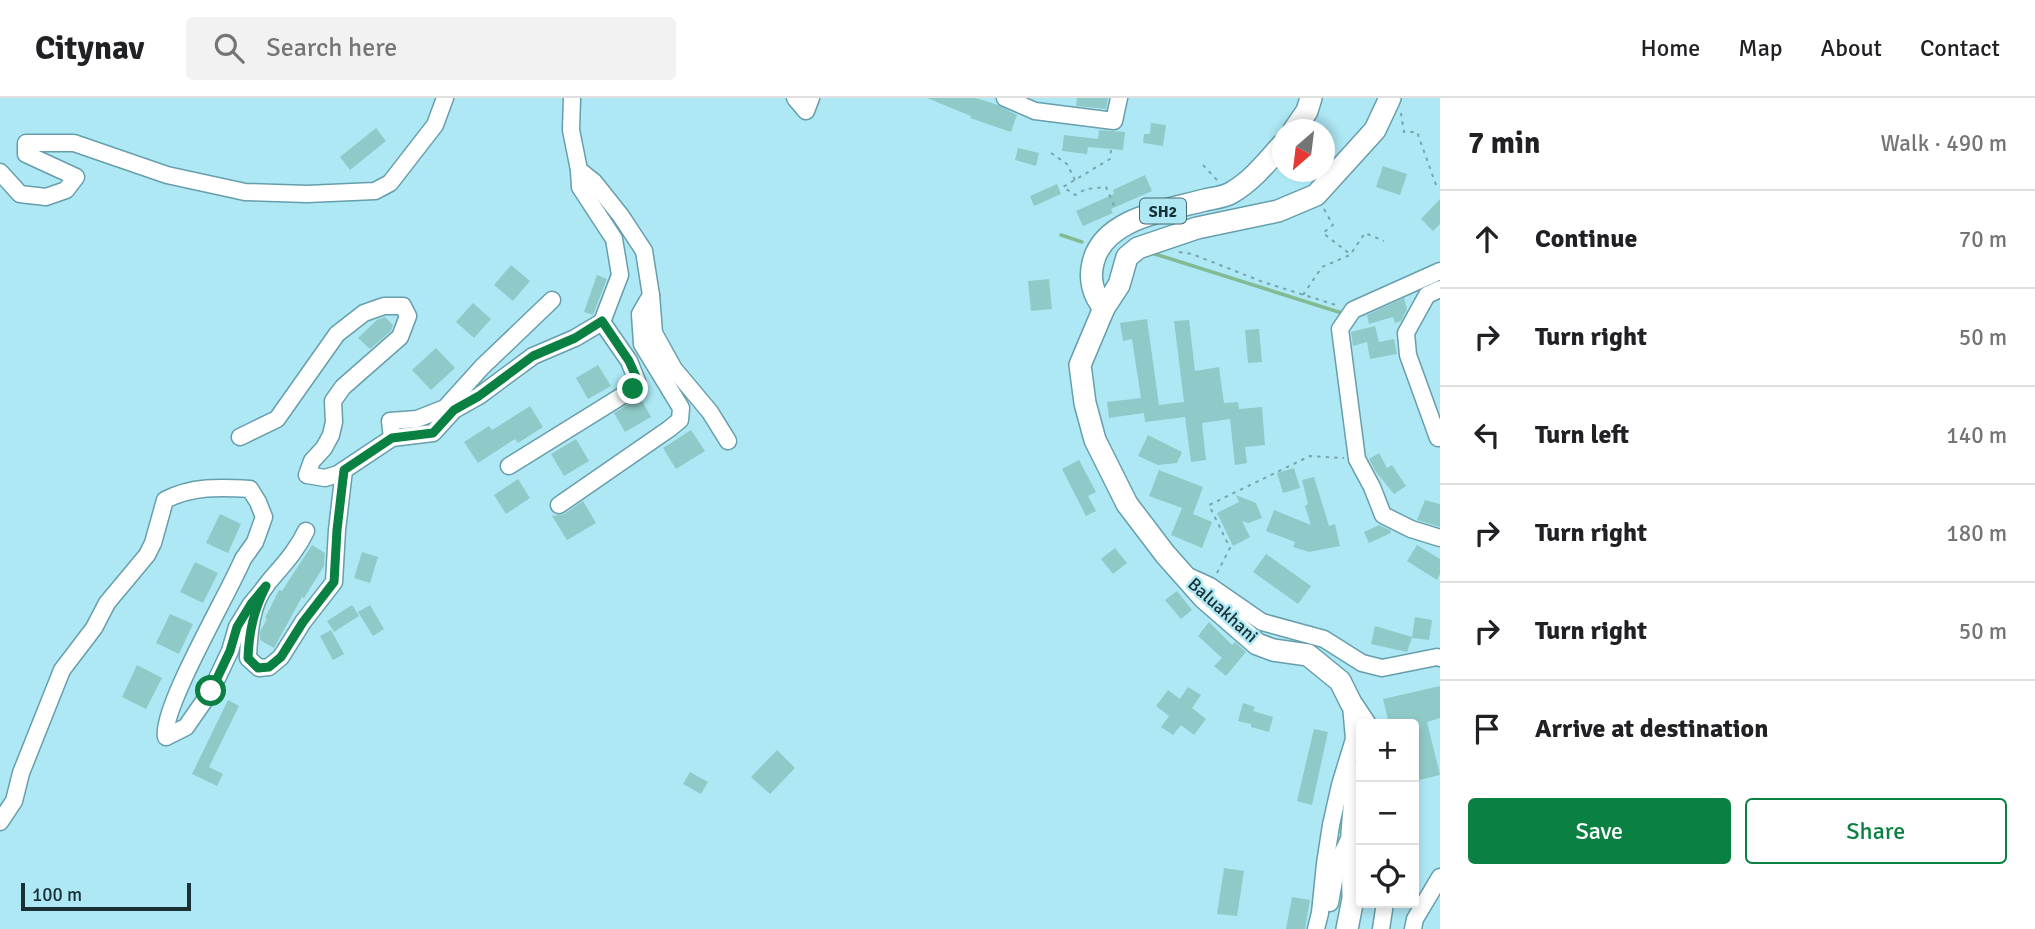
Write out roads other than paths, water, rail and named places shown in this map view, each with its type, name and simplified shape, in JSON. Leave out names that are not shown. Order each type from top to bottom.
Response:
[{"type":"main road","points":[[1302,119],[1311,98]]},
{"type":"main road","name":"Baluakhani","points":[[1351,703],[1339,681],[1308,655],[1273,650],[1257,644],[1204,598],[1165,554],[1127,504],[1095,440],[1085,403],[1080,365],[1104,308],[1119,285],[1127,257],[1138,248],[1197,228],[1278,211],[1316,195],[1395,104]]},
{"type":"main road","name":"SH2","points":[[1104,308],[1096,298],[1091,273],[1094,256],[1114,230],[1140,217],[1230,194],[1260,171],[1272,157]]},
{"type":"main road","points":[[1351,703],[1362,719]]},
{"type":"main road","points":[[1347,929],[1353,899],[1352,833],[1358,782]]},
{"type":"street","points":[[435,125],[439,98]]},
{"type":"street","points":[[0,172],[20,194],[46,197],[66,190],[76,177],[26,154],[26,143],[74,143],[167,175],[245,192],[307,194],[374,191],[390,183],[435,125],[445,98]]},
{"type":"street","points":[[240,437],[277,419],[337,334],[364,313],[384,306],[403,306],[408,316],[400,337],[343,387],[333,401],[334,422],[331,435],[312,461],[307,475],[325,478],[344,470],[392,438],[433,433],[454,410],[479,396],[533,356],[575,338],[602,321],[620,275],[614,239],[580,187],[571,130],[572,98]]},
{"type":"street","points":[[795,98],[806,111],[811,98]]},
{"type":"street","points":[[1005,98],[1035,111],[1114,121],[1119,98]]},
{"type":"street","points":[[579,170],[594,182],[644,251],[654,333],[674,369],[710,412],[728,441]]},
{"type":"street","points":[[1440,271],[1353,310],[1340,329],[1357,459],[1383,516],[1440,538]]},
{"type":"street","points":[[1438,438],[1408,355],[1406,333],[1427,295],[1440,289]]},
{"type":"street","points":[[559,505],[680,420],[681,408],[642,344],[640,314],[651,295]]},
{"type":"street","points":[[392,438],[390,421],[417,419],[445,408],[482,367],[552,300]]},
{"type":"street","points":[[509,466],[633,389],[638,381],[635,371],[602,321]]},
{"type":"street","points":[[266,586],[254,610],[249,636],[248,658],[258,668],[269,667],[281,657],[303,622],[334,582],[344,470]]},
{"type":"street","points":[[0,822],[13,801],[21,773],[62,670],[94,628],[107,603],[147,555],[165,500],[199,489],[250,489],[264,517],[255,542],[243,559],[175,699],[164,729],[166,737],[186,727],[211,691],[230,651],[237,627],[251,604],[298,548],[306,531]]},
{"type":"street","points":[[1183,574],[1210,586],[1262,622],[1324,639],[1362,663],[1382,668],[1437,657],[1440,659]]},
{"type":"street","name":"Baluakhani","points":[[1316,929],[1334,812],[1354,739],[1351,703]]},
{"type":"street","points":[[1323,929],[1337,864],[1352,833]]},
{"type":"street","points":[[1413,929],[1415,919],[1440,877]]},
{"type":"street","points":[[1381,929],[1383,908]]},
{"type":"waterway","points":[[1061,235],[1082,242]]},
{"type":"waterway","points":[[1152,253],[1345,314]]}]
